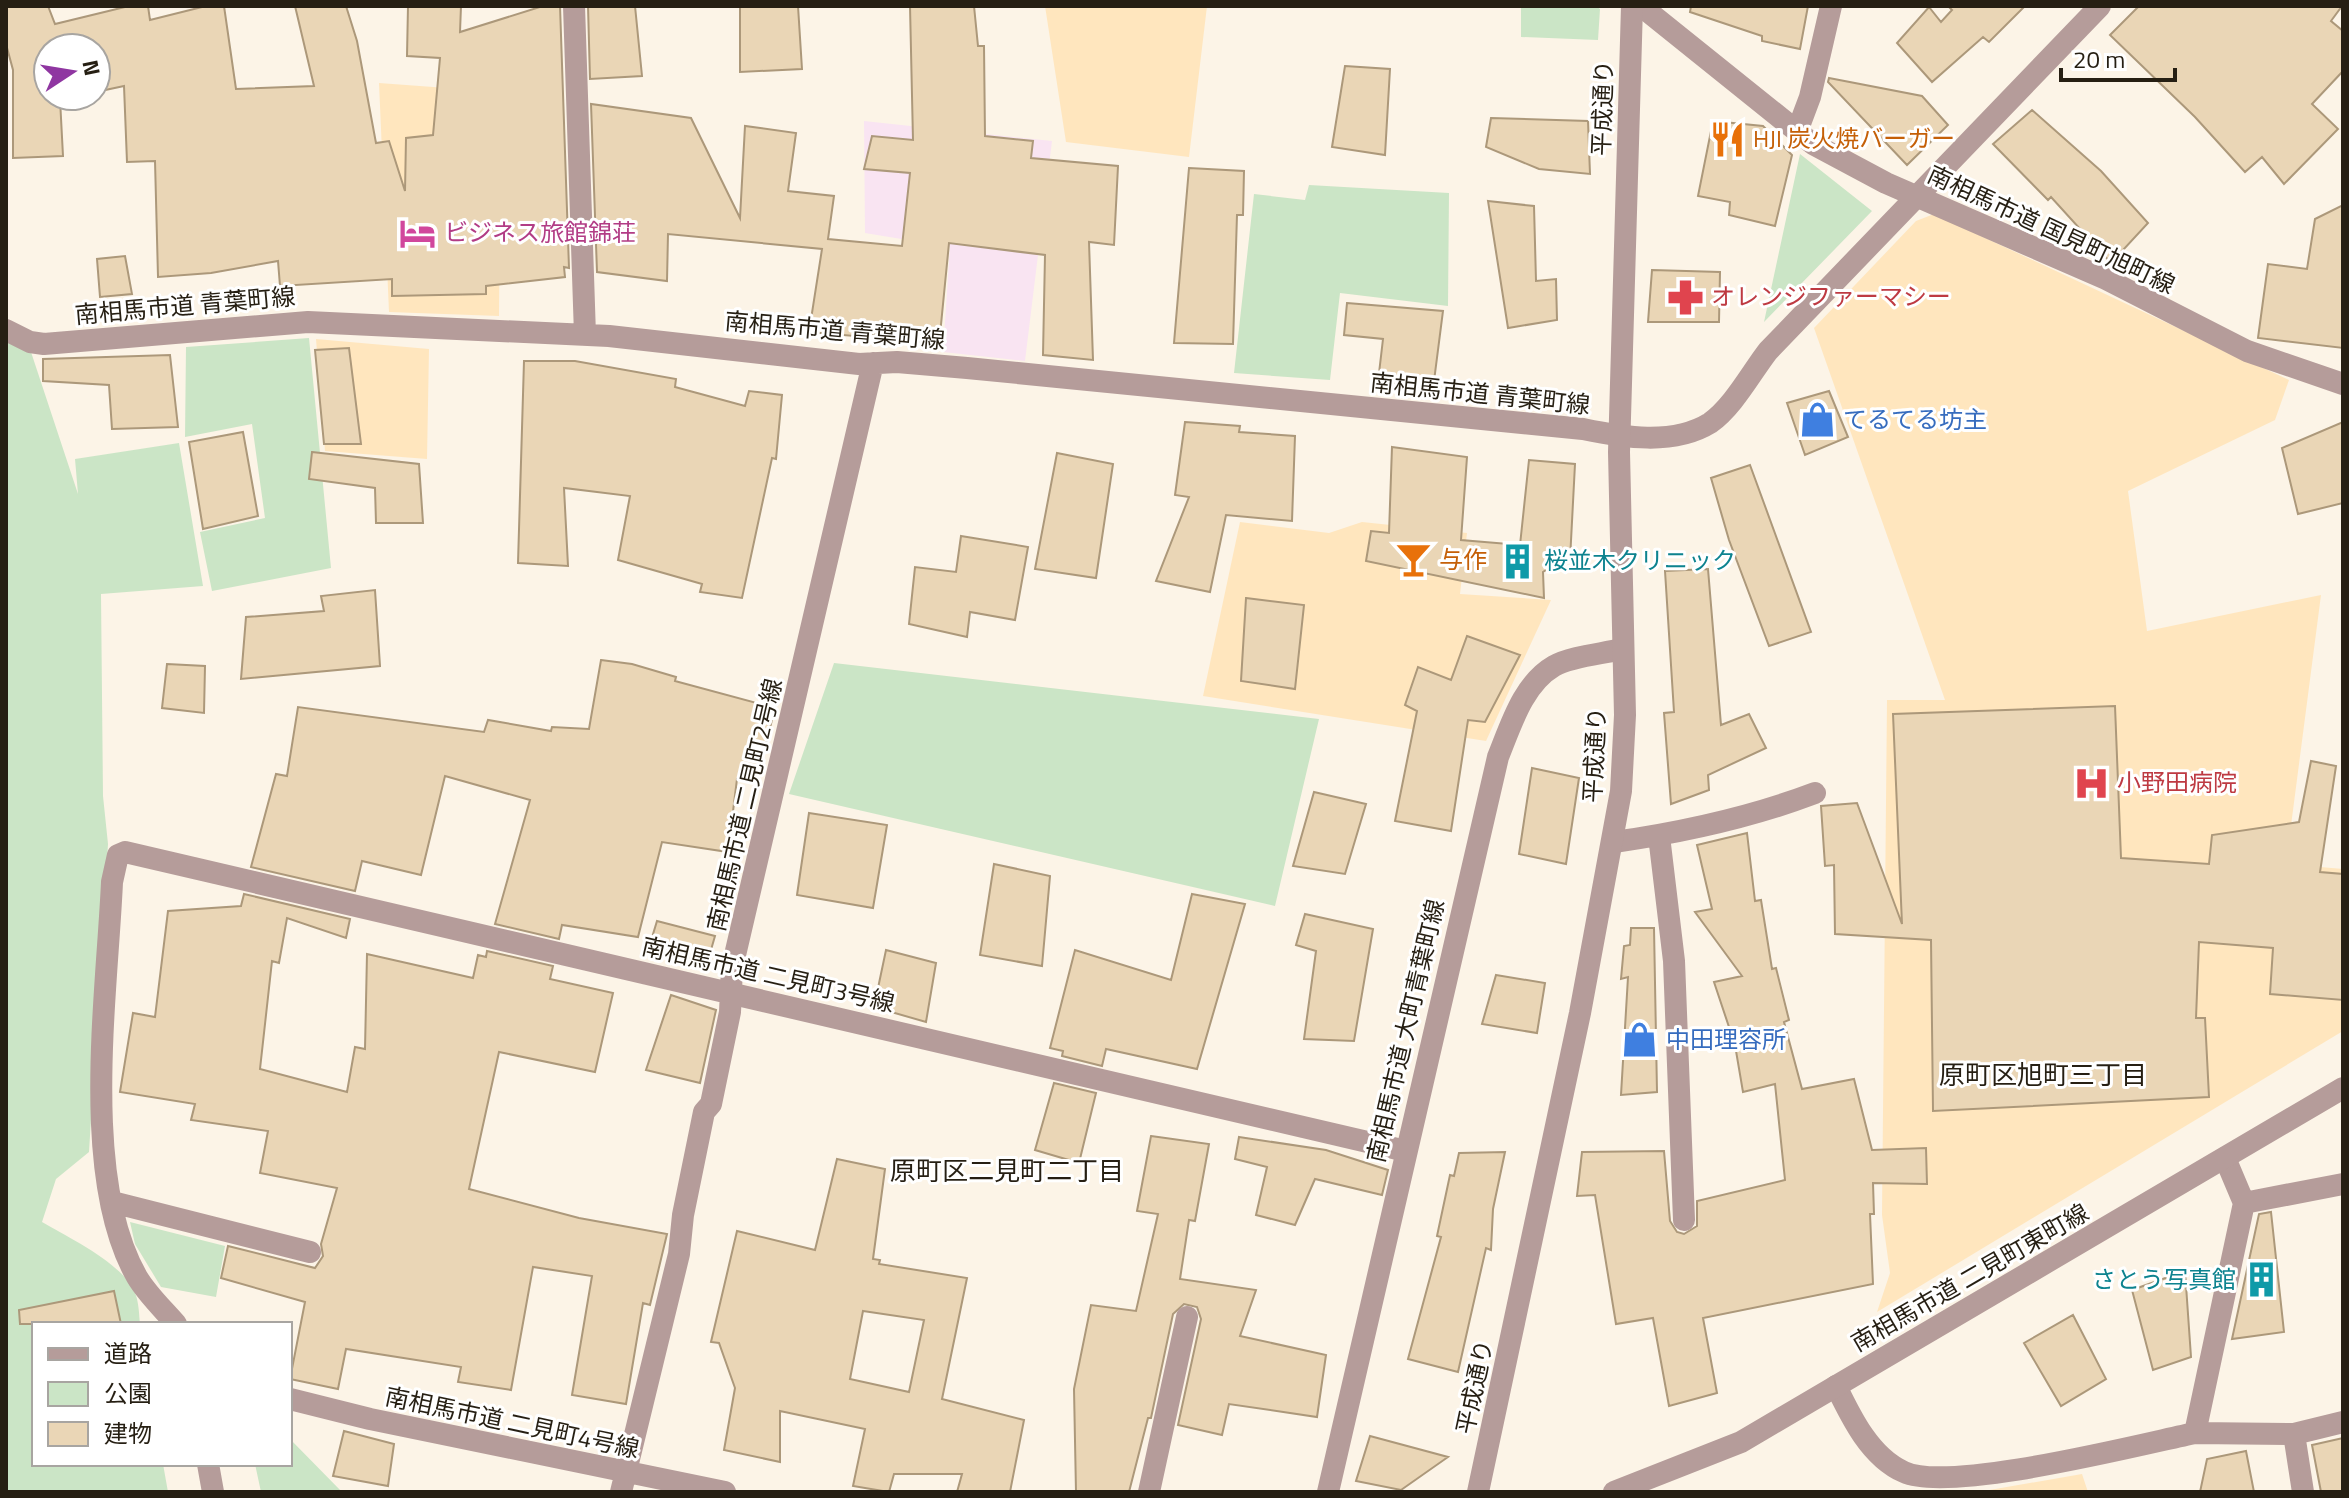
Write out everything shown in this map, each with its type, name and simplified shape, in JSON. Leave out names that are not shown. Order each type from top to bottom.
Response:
[{"type":"street","points":[[574,6],[585,335]]},
{"type":"street","name":"平成通り","points":[[1478,1492],[1614,842],[1621,791],[1625,715],[1619,438],[1632,6]]},
{"type":"street","name":"南相馬市道 国見町旭町線","points":[[1641,6],[1813,144],[1918,196],[2106,279],[2247,351],[2343,384]]},
{"type":"street","points":[[1798,129],[1810,97],[1831,6]]},
{"type":"street","points":[[1619,438],[1657,437],[1709,423],[1768,351],[2100,6]]},
{"type":"street","name":"南相馬市道 青葉町線","points":[[6,330],[30,342],[44,344],[308,322],[585,335],[873,363],[953,367],[1551,426],[1619,438]]},
{"type":"street","name":"南相馬市道 二見町2号線","points":[[623,1482],[679,1254],[683,1215],[704,1112],[711,1104],[730,1012],[732,968],[873,363]]},
{"type":"street","name":"南相馬市道 大町青葉町線","points":[[1328,1492],[1498,757],[1511,725],[1539,677],[1557,664],[1622,649]]},
{"type":"street","points":[[1614,842],[1659,836],[1762,813],[1815,793]]},
{"type":"street","points":[[1659,836],[1674,961],[1684,1220]]},
{"type":"street","name":"南相馬市道 二見町3号線","points":[[112,1202],[103,1166],[112,882],[118,855],[138,853],[435,926],[1406,1151]]},
{"type":"street","name":"南相馬市道 二見町東町線","points":[[1614,1492],[1741,1442],[2343,1088]]},
{"type":"street","points":[[2195,1433],[2244,1203],[2225,1158]]},
{"type":"street","points":[[2244,1203],[2343,1184]]},
{"type":"street","points":[[174,1322],[142,1285],[121,1241],[112,1202],[310,1252]]},
{"type":"street","points":[[1149,1492],[1187,1317]]},
{"type":"street","points":[[1836,1386],[1851,1417],[1882,1457],[1903,1472],[1929,1479],[1973,1476],[2195,1433],[2244,1436],[2294,1434],[2343,1422]]},
{"type":"street","name":"南相馬市道 二見町4号線","points":[[292,1400],[623,1482],[725,1492]]},
{"type":"street","points":[[2294,1434],[2303,1492]]},
{"type":"street","points":[[208,1466],[213,1492]]},
{"type":"shaded area","points":[[1045,6],[1207,6],[1189,157],[1066,142]]},
{"type":"shaded area","points":[[379,83],[501,92],[499,316],[389,312]]},
{"type":"shaded area","points":[[864,121],[1052,141],[1025,361],[943,352],[950,247],[865,233]]},
{"type":"shaded area","name":"小野田病院","points":[[1934,214],[2289,380],[2275,420],[2128,491],[2147,631],[2321,595],[2286,864],[2343,869],[2343,1031],[1877,1312],[1890,1273],[1882,1215],[1887,700],[1945,700],[1814,328],[1916,221]]},
{"type":"shaded area","points":[[316,339],[429,349],[427,459],[325,451]]},
{"type":"shaded area","points":[[1240,522],[1329,533],[1362,522],[1467,533],[1460,594],[1551,600],[1486,741],[1203,696]]},
{"type":"shaded area","points":[[2082,1474],[2088,1492],[1978,1492]]},
{"type":"green space","points":[[1521,6],[1596,6],[1600,9],[1598,40],[1521,37]]},
{"type":"green space","points":[[1800,154],[1872,211],[1764,322]]},
{"type":"green space","points":[[1309,185],[1449,193],[1448,306],[1340,293],[1330,380],[1234,373],[1254,194],[1305,200]]},
{"type":"green space","points":[[6,336],[31,352],[78,494],[75,459],[179,443],[203,586],[101,594],[103,796],[108,844],[89,1152],[56,1179],[42,1222],[94,1252],[129,1282],[138,1304],[140,1322],[32,1322],[32,1466],[163,1466],[168,1492],[6,1492]]},
{"type":"green space","points":[[309,338],[331,568],[212,591],[200,532],[265,518],[252,424],[185,437],[186,347]]},
{"type":"green space","points":[[834,663],[1319,719],[1275,906],[789,794]]},
{"type":"green space","points":[[130,1222],[225,1246],[216,1297],[161,1287],[135,1244]]},
{"type":"green space","points":[[292,1441],[342,1492],[261,1492],[255,1466],[292,1466]]},
{"type":"building","points":[[6,6],[48,6],[55,24],[129,6],[148,6],[150,20],[206,6],[224,6],[236,89],[314,86],[295,6],[346,6],[357,41],[376,143],[389,141],[405,191],[406,138],[433,135],[440,58],[407,56],[408,6],[461,6],[460,32],[543,6],[560,6],[569,268],[564,267],[565,277],[486,286],[486,294],[392,296],[392,279],[280,286],[278,261],[211,273],[158,277],[155,161],[127,162],[124,86],[112,89],[112,32],[32,32],[32,112],[61,112],[63,156],[13,158],[13,70],[6,44]]},
{"type":"building","points":[[588,6],[635,6],[642,76],[590,79]]},
{"type":"building","points":[[740,6],[798,6],[802,69],[740,72]]},
{"type":"building","points":[[910,6],[974,6],[978,46],[984,46],[985,136],[1033,141],[1031,158],[1118,166],[1114,245],[1089,242],[1093,360],[1043,355],[1045,255],[949,243],[939,345],[854,331],[854,336],[809,332],[822,249],[668,234],[667,281],[597,272],[591,104],[691,118],[740,218],[745,126],[796,133],[788,191],[834,196],[828,239],[902,246],[910,173],[864,169],[872,136],[913,140]]},
{"type":"building","points":[[1691,6],[1808,6],[1800,49],[1762,41],[1762,36],[1690,12]]},
{"type":"building","points":[[1948,6],[2025,6],[1989,42],[1983,37],[1932,82],[1897,43],[1929,7],[1941,22],[1952,10]]},
{"type":"building","points":[[2139,6],[2342,6],[2331,21],[2343,31],[2343,71],[2312,104],[2338,129],[2284,184],[2262,157],[2245,172],[2195,117],[2110,35]]},
{"type":"building","points":[[1345,66],[1390,69],[1385,155],[1332,147]]},
{"type":"building","points":[[1829,78],[1922,96],[1948,125],[1907,165],[1828,82]]},
{"type":"building","points":[[2032,110],[2101,171],[2148,223],[2111,263],[2051,197],[2048,200],[1993,144]]},
{"type":"building","points":[[1491,118],[1588,121],[1590,174],[1539,169],[1486,147]]},
{"type":"building","points":[[1713,121],[1763,126],[1792,155],[1775,226],[1729,215],[1730,202],[1698,196]]},
{"type":"building","points":[[1189,168],[1244,171],[1243,215],[1237,215],[1233,344],[1174,343]]},
{"type":"building","points":[[1488,201],[1534,206],[1536,281],[1556,279],[1557,320],[1508,328]]},
{"type":"building","points":[[2343,205],[2343,348],[2258,338],[2268,264],[2307,269],[2315,219]]},
{"type":"building","points":[[125,256],[132,294],[100,297],[97,259]]},
{"type":"building","name":"オレンジファーマシー","points":[[1652,270],[1720,272],[1719,322],[1648,322]]},
{"type":"building","points":[[1347,303],[1443,311],[1433,389],[1378,382],[1383,339],[1344,335]]},
{"type":"building","points":[[349,348],[361,444],[324,444],[315,350]]},
{"type":"building","points":[[170,355],[178,427],[112,429],[109,385],[43,381],[43,359]]},
{"type":"building","points":[[524,361],[575,361],[676,379],[675,387],[745,406],[749,391],[782,395],[776,459],[772,458],[742,598],[700,592],[702,584],[618,560],[630,496],[564,488],[568,566],[518,563]]},
{"type":"building","name":"てるてる坊主","points":[[1829,391],[1848,437],[1805,455],[1787,403]]},
{"type":"building","points":[[1185,422],[1240,426],[1239,432],[1295,436],[1292,521],[1226,515],[1210,592],[1156,581],[1189,497],[1175,495]]},
{"type":"building","points":[[2343,422],[2343,503],[2298,514],[2282,448]]},
{"type":"building","points":[[243,432],[258,516],[203,529],[189,442]]},
{"type":"building","points":[[1392,447],[1467,457],[1461,540],[1520,545],[1529,460],[1575,464],[1570,560],[1561,560],[1543,572],[1544,598],[1366,561],[1371,531],[1389,533]]},
{"type":"building","points":[[312,452],[419,464],[423,523],[376,523],[375,488],[309,479]]},
{"type":"building","points":[[1057,453],[1113,464],[1096,578],[1035,569]]},
{"type":"building","points":[[1750,465],[1811,632],[1769,646],[1729,540],[1711,478]]},
{"type":"building","points":[[961,536],[1028,547],[1015,620],[970,612],[967,637],[909,624],[915,567],[956,572]]},
{"type":"building","points":[[1708,569],[1721,725],[1749,714],[1766,748],[1708,775],[1709,790],[1671,804],[1664,713],[1674,712],[1665,571]]},
{"type":"building","points":[[375,590],[380,666],[241,679],[246,617],[324,611],[321,596]]},
{"type":"building","points":[[1246,598],[1304,605],[1295,689],[1241,681]]},
{"type":"building","points":[[1467,636],[1520,655],[1485,722],[1468,720],[1451,831],[1395,821],[1417,711],[1405,705],[1418,667],[1451,680]]},
{"type":"building","points":[[601,660],[632,664],[676,677],[675,681],[775,708],[756,783],[737,779],[728,852],[662,842],[638,937],[562,925],[559,939],[495,924],[530,800],[445,776],[421,875],[362,861],[355,891],[251,867],[276,774],[287,776],[298,707],[484,732],[488,720],[551,731],[552,727],[589,729]]},
{"type":"building","points":[[167,664],[205,666],[204,713],[162,708]]},
{"type":"building","points":[[2115,706],[2121,858],[2209,864],[2212,835],[2299,822],[2311,761],[2336,766],[2320,872],[2343,874],[2343,1000],[2270,994],[2273,948],[2199,942],[2196,1018],[2205,1018],[2209,1097],[1933,1111],[1931,940],[1835,934],[1834,865],[1825,866],[1821,806],[1857,803],[1902,924],[1893,714]]},
{"type":"building","points":[[1532,768],[1579,778],[1566,864],[1519,854]]},
{"type":"building","points":[[1314,792],[1366,804],[1345,874],[1293,866]]},
{"type":"building","points":[[809,813],[887,825],[873,908],[797,895]]},
{"type":"building","points":[[1747,833],[1755,901],[1761,900],[1772,969],[1776,968],[1789,1020],[1784,1022],[1802,1089],[1854,1079],[1872,1150],[1926,1148],[1927,1184],[1873,1183],[1874,1214],[1870,1214],[1873,1284],[1703,1318],[1717,1393],[1669,1406],[1653,1318],[1616,1324],[1595,1195],[1577,1196],[1582,1152],[1664,1151],[1670,1221],[1677,1232],[1684,1234],[1697,1226],[1697,1201],[1785,1180],[1775,1084],[1743,1092],[1735,1045],[1714,982],[1742,976],[1695,912],[1712,909],[1697,845]]},
{"type":"building","points":[[994,864],[1050,876],[1042,966],[980,955]]},
{"type":"building","points":[[244,894],[350,919],[346,938],[287,918],[279,963],[272,961],[260,1069],[347,1092],[355,1047],[365,1049],[367,954],[473,978],[478,955],[486,957],[487,951],[553,966],[550,979],[613,993],[595,1072],[499,1052],[469,1189],[579,1218],[667,1234],[650,1305],[643,1303],[626,1404],[572,1395],[592,1276],[533,1267],[511,1390],[458,1382],[461,1367],[346,1349],[338,1389],[292,1379],[305,1302],[221,1278],[228,1246],[315,1268],[323,1256],[321,1244],[337,1188],[260,1173],[268,1131],[191,1120],[195,1104],[120,1092],[133,1013],[155,1017],[168,911],[241,906]]},
{"type":"building","points":[[1192,894],[1245,904],[1197,1069],[1106,1049],[1102,1066],[1062,1056],[1063,1051],[1050,1048],[1075,950],[1171,980]]},
{"type":"building","points":[[1305,914],[1373,929],[1354,1041],[1304,1039],[1316,951],[1296,945]]},
{"type":"building","points":[[657,921],[715,936],[706,967],[647,954]]},
{"type":"building","name":"中田理容所","points":[[1631,928],[1654,928],[1657,1092],[1621,1095],[1628,977],[1621,979],[1624,946],[1630,945]]},
{"type":"building","points":[[886,950],[936,963],[926,1022],[874,1007]]},
{"type":"building","points":[[1496,975],[1545,983],[1537,1033],[1482,1024]]},
{"type":"building","points":[[671,995],[716,1010],[700,1083],[646,1070]]},
{"type":"building","points":[[1054,1083],[1096,1093],[1079,1163],[1035,1150]]},
{"type":"building","points":[[1151,1136],[1209,1144],[1195,1221],[1189,1220],[1180,1279],[1256,1290],[1240,1336],[1326,1355],[1317,1417],[1229,1404],[1222,1435],[1178,1425],[1201,1319],[1197,1307],[1184,1304],[1173,1314],[1151,1418],[1148,1418],[1129,1492],[1076,1492],[1074,1389],[1091,1305],[1136,1311],[1158,1214],[1137,1211]]},
{"type":"building","points":[[1239,1137],[1326,1150],[1388,1170],[1382,1195],[1315,1179],[1295,1225],[1256,1215],[1267,1167],[1235,1159]]},
{"type":"building","points":[[1505,1152],[1493,1209],[1491,1250],[1486,1248],[1458,1372],[1408,1359],[1441,1237],[1437,1236],[1450,1175],[1454,1176],[1459,1153]]},
{"type":"building","points":[[837,1159],[885,1169],[873,1259],[880,1260],[879,1264],[967,1278],[942,1399],[1024,1420],[1010,1492],[957,1492],[962,1474],[894,1474],[889,1492],[853,1486],[865,1429],[780,1411],[780,1462],[724,1450],[735,1388],[719,1343],[711,1342],[737,1231],[815,1250]],"holes":[[[863,1311],[924,1320],[909,1392],[850,1379]]]},
{"type":"building","name":"さとう写真館","points":[[2271,1212],[2284,1332],[2232,1339],[2259,1214]]},
{"type":"building","points":[[2185,1271],[2191,1357],[2153,1370],[2132,1290]]},
{"type":"building","points":[[114,1291],[121,1322],[20,1324],[19,1310]]},
{"type":"building","points":[[2073,1315],[2106,1379],[2061,1406],[2024,1343]]},
{"type":"building","points":[[344,1431],[394,1444],[388,1486],[333,1476]]},
{"type":"building","points":[[1370,1436],[1448,1457],[1401,1490],[1356,1481]]},
{"type":"building","points":[[2343,1438],[2343,1492],[2321,1492],[2312,1445]]},
{"type":"building","points":[[2246,1451],[2254,1492],[2200,1492],[2207,1459]]},
{"type":"place","name":"HJI 炭火焼バーガー","points":[[1727,139]]},
{"type":"place","name":"ビジネス旅館錦荘","points":[[418,233]]},
{"type":"place","name":"オレンジファーマシー","points":[[1685,297]]},
{"type":"place","name":"てるてる坊主","points":[[1817,420]]},
{"type":"place","name":"与作","points":[[1413,560]]},
{"type":"place","name":"桜並木クリニック","points":[[1518,561]]},
{"type":"place","name":"小野田病院","points":[[2091,783]]},
{"type":"place","name":"中田理容所","points":[[1640,1040]]},
{"type":"place","name":"さとう写真館","points":[[2262,1280]]},
{"type":"district","name":"原町区旭町三丁目","points":[[2043,1075]]},
{"type":"district","name":"原町区二見町二丁目","points":[[1007,1171]]}]
